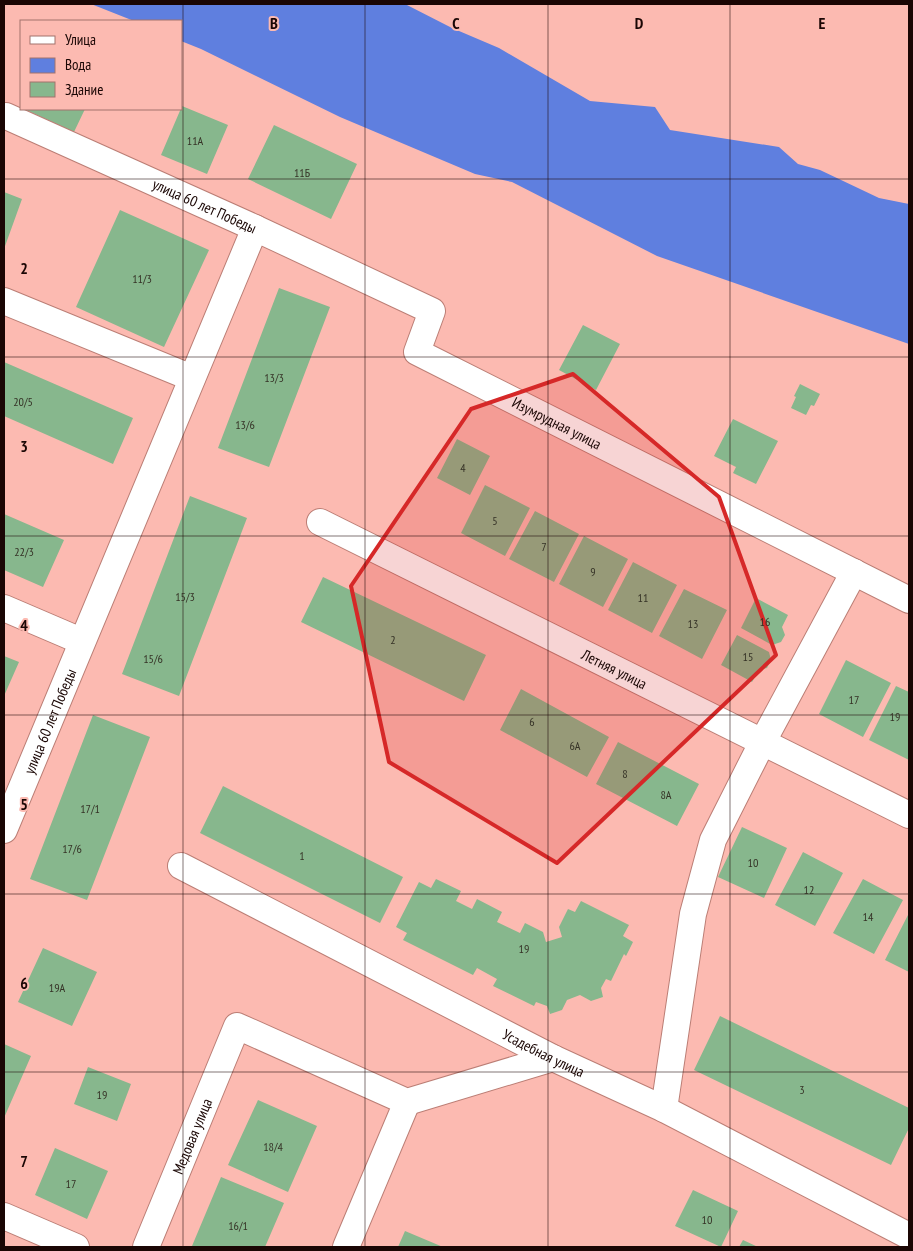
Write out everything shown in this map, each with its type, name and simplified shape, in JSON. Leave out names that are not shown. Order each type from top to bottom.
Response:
[{"type":"street","name":"улица 60 лет Победы","points":[[4,830],[81,641],[255,228],[6,116]]},
{"type":"street","name":"Изумрудная улица","points":[[255,228],[432,311],[417,352],[909,600]]},
{"type":"street","points":[[4,301],[192,378]]},
{"type":"street","name":"Летняя улица","points":[[320,522],[909,815]]},
{"type":"street","points":[[664,1109],[695,905],[713,840],[762,742],[854,572]]},
{"type":"street","points":[[4,608],[81,641]]},
{"type":"street","name":"Усадебная улица","points":[[180,866],[553,1058],[664,1109],[909,1236]]},
{"type":"street","name":"Медовая улица","points":[[146,1247],[237,1026],[407,1102]]},
{"type":"street","points":[[346,1247],[407,1102],[553,1058]]},
{"type":"street","points":[[4,1216],[76,1247]]},
{"type":"highlighted area","points":[[573,374],[719,497],[776,655],[557,863],[389,762],[351,586],[471,409]]},
{"type":"water","points":[[91,4],[405,4],[452,28],[499,48],[590,101],[655,107],[670,130],[779,147],[798,164],[820,170],[879,198],[909,204],[909,344],[657,256],[512,182],[475,174],[340,117],[182,41],[182,20],[131,20]]},
{"type":"building","points":[[182,106],[228,125],[207,174],[161,155],[180,110],[182,110]]},
{"type":"building","points":[[26,110],[85,110],[74,132]]},
{"type":"building","points":[[274,125],[357,164],[331,219],[248,179]]},
{"type":"building","points":[[4,192],[22,199],[4,249]]},
{"type":"building","points":[[120,210],[209,250],[164,347],[76,307]]},
{"type":"building","points":[[279,288],[330,307],[269,467],[218,448]]},
{"type":"building","points":[[583,325],[620,344],[596,390],[559,370]]},
{"type":"building","points":[[4,362],[133,418],[113,464],[4,416]]},
{"type":"building","points":[[800,384],[820,394],[814,406],[811,405],[806,415],[791,408]]},
{"type":"building","points":[[733,419],[778,441],[756,484],[733,473],[736,467],[714,456]]},
{"type":"building","points":[[457,439],[490,456],[470,495],[437,478]]},
{"type":"building","points":[[485,485],[530,508],[505,556],[461,533]]},
{"type":"building","points":[[190,496],[247,518],[179,696],[122,674]]},
{"type":"building","points":[[535,511],[579,534],[554,582],[509,559]]},
{"type":"building","points":[[4,514],[64,540],[43,587],[4,570]]},
{"type":"building","points":[[584,536],[628,559],[603,607],[559,584]]},
{"type":"building","points":[[633,562],[677,585],[652,633],[608,610]]},
{"type":"building","points":[[323,577],[486,655],[464,701],[301,622]]},
{"type":"building","points":[[684,589],[727,610],[702,659],[659,636]]},
{"type":"building","points":[[756,598],[788,615],[782,627],[785,635],[781,642],[772,645],[741,628]]},
{"type":"building","points":[[737,635],[769,652],[771,660],[767,668],[759,670],[752,682],[721,665]]},
{"type":"building","points":[[4,656],[19,662],[4,696]]},
{"type":"building","points":[[846,660],[891,683],[863,737],[819,714]]},
{"type":"building","points":[[896,686],[909,692],[909,760],[869,740]]},
{"type":"building","points":[[521,689],[609,737],[587,777],[500,730]]},
{"type":"building","points":[[93,715],[150,737],[87,900],[30,879]]},
{"type":"building","points":[[618,742],[699,784],[677,826],[596,784]]},
{"type":"building","points":[[223,786],[403,877],[380,923],[200,833]]},
{"type":"building","points":[[742,827],[787,848],[764,898],[718,877]]},
{"type":"building","points":[[803,852],[843,873],[815,926],[775,905]]},
{"type":"building","points":[[436,879],[461,891],[456,901],[472,909],[477,899],[502,912],[497,922],[520,933],[525,923],[543,932],[546,942],[562,937],[559,927],[568,909],[575,912],[581,901],[629,925],[623,936],[633,942],[626,956],[624,954],[611,981],[606,979],[601,988],[603,997],[591,1001],[580,995],[567,1000],[562,1010],[550,1014],[547,1006],[536,1002],[534,1006],[493,986],[497,979],[477,968],[473,975],[403,940],[407,933],[396,927],[419,882],[431,888]]},
{"type":"building","points":[[863,879],[903,900],[874,954],[833,933]]},
{"type":"building","points":[[909,913],[909,972],[885,960]]},
{"type":"building","points":[[43,948],[97,972],[72,1026],[18,1002]]},
{"type":"building","points":[[720,1016],[909,1108],[909,1128],[891,1165],[694,1070]]},
{"type":"building","points":[[4,1044],[31,1056],[4,1118]]},
{"type":"building","points":[[88,1067],[131,1084],[117,1121],[74,1104]]},
{"type":"building","points":[[258,1100],[317,1126],[288,1192],[228,1165]]},
{"type":"building","points":[[55,1148],[108,1171],[87,1219],[35,1195]]},
{"type":"building","points":[[221,1177],[284,1203],[265,1247],[192,1246]]},
{"type":"building","points":[[693,1190],[738,1211],[721,1247],[675,1226]]},
{"type":"building","points":[[405,1231],[443,1247],[398,1247]]},
{"type":"building","points":[[743,1240],[758,1247],[739,1247]]}]
